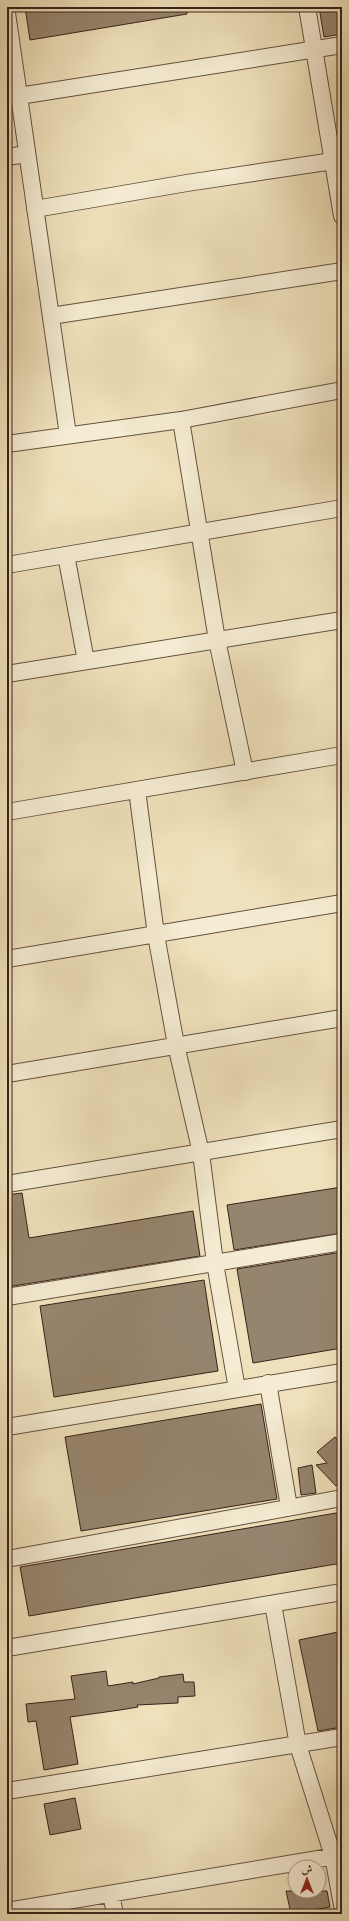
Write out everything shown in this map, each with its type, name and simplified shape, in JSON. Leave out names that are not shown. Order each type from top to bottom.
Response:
[{"type":"street","points":[[307,7],[314,49],[337,160],[342,216]]},
{"type":"street","points":[[7,13],[8,32],[19,96],[68,435]]},
{"type":"street","points":[[19,96],[342,45]]},
{"type":"street","points":[[7,157],[27,154]]},
{"type":"street","points":[[35,209],[187,183],[337,160]]},
{"type":"street","points":[[51,316],[342,270]]},
{"type":"street","points":[[7,444],[181,420],[342,390]]},
{"type":"street","points":[[181,420],[217,640],[245,772]]},
{"type":"street","points":[[7,566],[342,508]]},
{"type":"street","points":[[66,555],[86,662]]},
{"type":"street","points":[[7,674],[342,620]]},
{"type":"street","points":[[7,812],[342,755]]},
{"type":"street","points":[[137,790],[156,935],[176,1046],[201,1152],[215,1263],[237,1389]]},
{"type":"street","points":[[7,959],[342,903]]},
{"type":"street","points":[[7,1074],[342,1018]]},
{"type":"street","points":[[7,1184],[342,1129]]},
{"type":"street","points":[[7,1297],[342,1242]]},
{"type":"street","points":[[7,1427],[342,1372]]},
{"type":"street","points":[[268,1383],[289,1508]]},
{"type":"street","points":[[7,1559],[342,1498]]},
{"type":"street","points":[[7,1648],[342,1592]]},
{"type":"street","points":[[273,1604],[298,1744],[337,1855],[342,1905]]},
{"type":"street","points":[[7,1791],[342,1737]]},
{"type":"street","points":[[7,1911],[337,1855]]},
{"type":"street","points":[[111,1894],[115,1914]]},
{"type":"building","points":[[25,7],[187,7],[187,14],[30,40]]},
{"type":"building","points":[[319,7],[342,7],[342,34],[324,37]]},
{"type":"building","points":[[342,1187],[342,1233],[234,1250],[227,1205]]},
{"type":"building","points":[[22,1193],[29,1238],[193,1211],[200,1256],[7,1287],[7,1195]]},
{"type":"building","points":[[342,1252],[342,1348],[253,1363],[237,1269]]},
{"type":"building","points":[[204,1280],[218,1371],[54,1397],[40,1306]]},
{"type":"building","points":[[261,1404],[277,1499],[81,1531],[65,1437]]},
{"type":"building","points":[[335,1437],[342,1445],[342,1481],[336,1486],[316,1465],[327,1463],[317,1452]]},
{"type":"building","points":[[312,1465],[316,1493],[301,1495],[298,1468]]},
{"type":"building","points":[[342,1512],[342,1563],[29,1616],[20,1567]]},
{"type":"building","points":[[338,1632],[342,1652],[342,1727],[318,1731],[299,1640]]},
{"type":"building","points":[[106,1671],[108,1686],[133,1682],[133,1684],[159,1677],[183,1674],[184,1682],[194,1682],[195,1696],[178,1697],[178,1703],[137,1705],[138,1707],[70,1717],[78,1764],[44,1770],[36,1721],[28,1722],[26,1704],[75,1699],[71,1676]]},
{"type":"building","points":[[75,1798],[81,1829],[50,1835],[44,1804]]},
{"type":"building","points":[[327,1891],[330,1907],[291,1914],[288,1899],[327,1899]]}]
